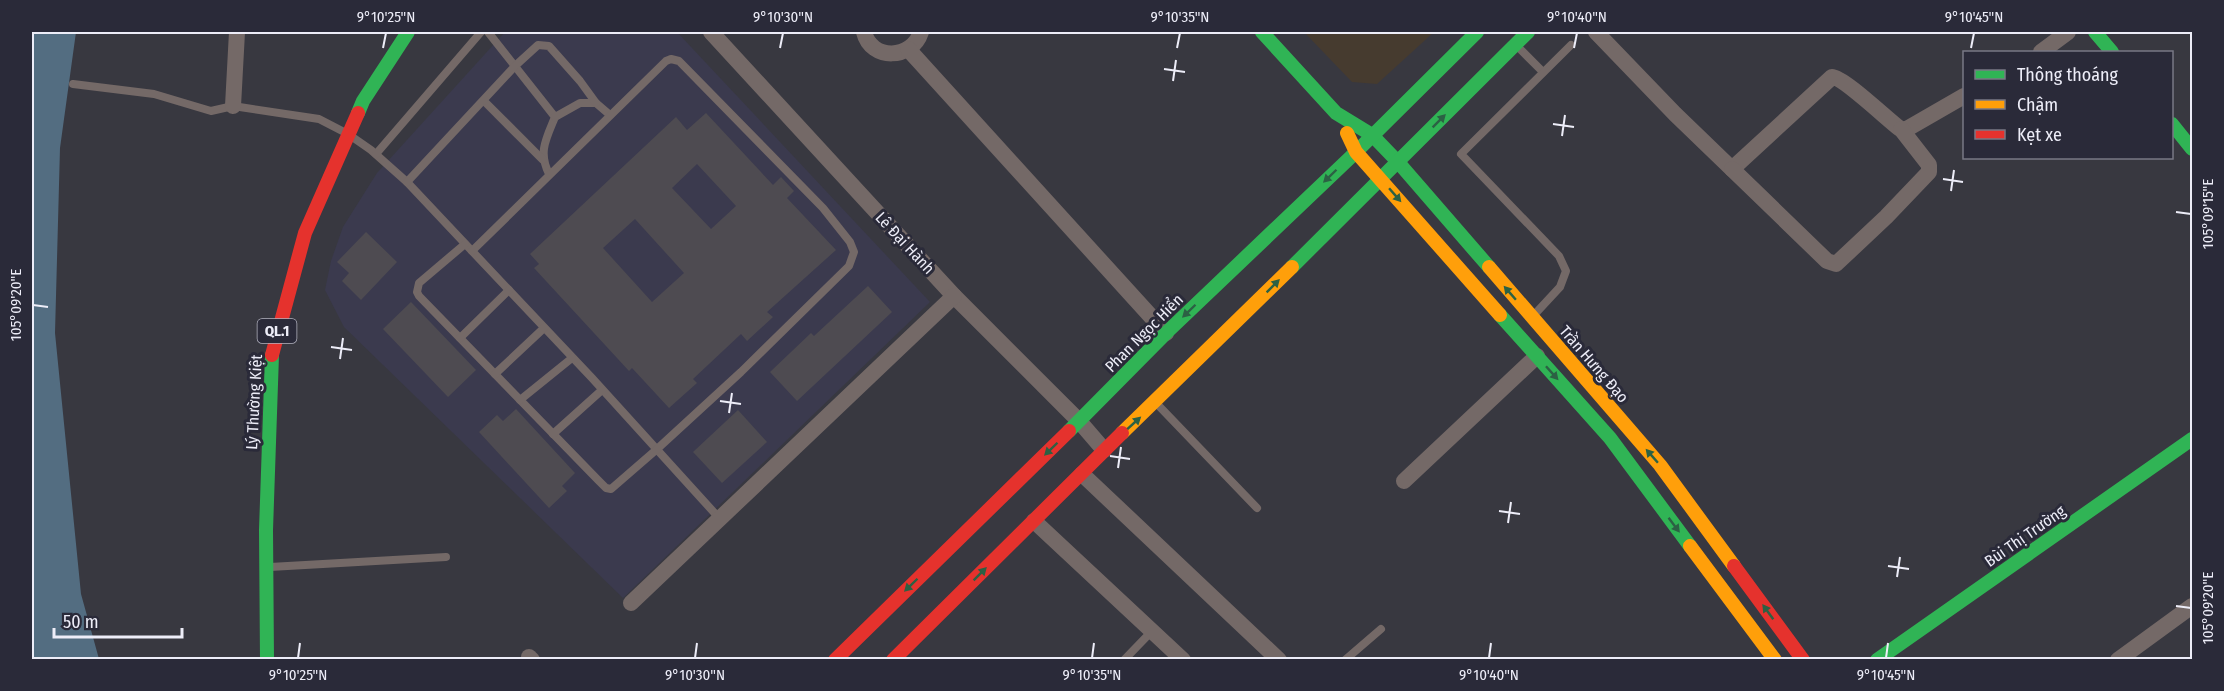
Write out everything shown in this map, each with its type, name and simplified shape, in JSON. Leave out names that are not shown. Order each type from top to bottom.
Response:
[{"type":"main road","name":"Lý Thường Kiệt","points":[[267,660],[268,393],[272,349],[305,233],[363,101],[408,32]]},
{"type":"main road","name":"Trần Hưng Đạo","points":[[1262,32],[1336,113],[1356,152],[1610,438],[1775,660]]},
{"type":"main road","name":"Phan Ngọc Hiển","points":[[835,660],[1166,333],[1356,152],[1477,32]]},
{"type":"main road","points":[[893,660],[1528,32]]},
{"type":"main road","points":[[2095,32],[2111,51]]},
{"type":"main road","name":"Trần Hưng Đạo","points":[[1336,113],[1372,135],[1398,162],[1660,465],[1803,660]]},
{"type":"main road","points":[[2173,125],[2193,149]]},
{"type":"main road","points":[[1593,419],[1608,406]]},
{"type":"main road","name":"Bùi Thị Trường","points":[[1877,660],[2193,439]]},
{"type":"street","points":[[233,106],[237,32]]},
{"type":"street","name":"Lê Đại Hành","points":[[711,32],[954,296],[1079,421],[1104,450]]},
{"type":"street","points":[[864,32],[870,44],[878,51],[888,54],[908,49],[921,32]]},
{"type":"street","points":[[1596,32],[1675,114],[1827,261],[1836,264],[1886,217],[1929,172],[1929,165],[1901,129],[1837,77],[1832,78],[1732,169]]},
{"type":"street","points":[[2042,51],[2068,32]]},
{"type":"street","points":[[908,49],[1166,333]]},
{"type":"street","points":[[1901,129],[1908,129],[1963,97]]},
{"type":"street","points":[[631,603],[954,296]]},
{"type":"street","points":[[1404,481],[1537,356]]},
{"type":"street","points":[[1082,474],[1279,660]]},
{"type":"street","points":[[1034,521],[1183,660]]},
{"type":"street","points":[[2118,660],[2193,606]]},
{"type":"lane","points":[[376,154],[481,32]]},
{"type":"lane","points":[[488,32],[555,117]]},
{"type":"lane","points":[[1516,44],[1543,72]]},
{"type":"lane","points":[[407,182],[515,66],[538,45],[549,46],[596,103],[610,115]]},
{"type":"lane","points":[[1531,317],[1560,287],[1566,271],[1559,256],[1461,154],[1571,45]]},
{"type":"lane","points":[[465,244],[419,283],[417,288],[419,297],[606,488],[611,489],[657,450],[849,266],[854,252],[850,242],[823,208],[679,61],[666,61],[472,251]]},
{"type":"lane","points":[[73,84],[154,94],[211,111],[233,106],[319,119],[348,134],[376,154],[407,182],[720,520]]},
{"type":"lane","points":[[484,101],[543,160],[549,174]]},
{"type":"lane","points":[[543,160],[545,140],[555,117],[580,103],[596,103]]},
{"type":"lane","points":[[460,338],[508,290]]},
{"type":"lane","points":[[495,374],[544,328]]},
{"type":"lane","points":[[520,400],[572,358]]},
{"type":"lane","points":[[553,434],[602,390]]},
{"type":"lane","points":[[1155,403],[1257,508]]},
{"type":"lane","points":[[266,567],[446,557]]},
{"type":"lane","points":[[1345,660],[1381,629]]},
{"type":"lane","points":[[1124,660],[1152,631]]},
{"type":"shaded area","points":[[32,32],[76,32],[60,148],[55,333],[81,594],[99,659],[32,659]]},
{"type":"shaded area","points":[[505,32],[677,32],[930,302],[623,598],[344,327],[325,290],[331,261],[343,227],[377,173]]},
{"type":"shaded area","points":[[1304,32],[1434,32],[1377,84],[1352,82]]},
{"type":"building","points":[[706,113],[773,185],[781,177],[794,191],[787,198],[836,250],[767,312],[773,317],[747,341],[741,334],[693,379],[697,383],[669,408],[632,368],[629,371],[534,268],[539,264],[530,254],[676,117],[687,130]],"holes":[[[697,164],[736,206],[711,229],[672,188]],[[635,219],[684,273],[652,302],[603,248]]]},
{"type":"building","points":[[366,232],[397,262],[361,300],[342,281],[349,273],[337,262]]},
{"type":"building","points":[[868,286],[892,312],[797,401],[770,372],[811,333],[814,336]]},
{"type":"building","points":[[411,302],[476,370],[448,397],[383,329]]},
{"type":"building","points":[[516,409],[575,473],[562,486],[567,491],[549,508],[479,432],[497,415],[503,421]]},
{"type":"building","points":[[738,410],[767,442],[722,483],[693,452]]},
{"type":"traffic: fast","points":[[358,113],[363,101],[408,32]]},
{"type":"traffic: fast","points":[[1262,32],[1336,113],[1372,135],[1489,267]]},
{"type":"traffic: fast","points":[[1069,431],[1166,333],[1356,152],[1477,32]]},
{"type":"traffic: fast","points":[[1292,267],[1528,32]]},
{"type":"traffic: fast","points":[[2095,32],[2111,51]]},
{"type":"traffic: fast","points":[[2173,125],[2192,149]]},
{"type":"traffic: fast","points":[[1500,315],[1610,438],[1690,546]]},
{"type":"traffic: fast","points":[[267,660],[266,530],[272,355]]},
{"type":"traffic: fast","points":[[1877,660],[2192,439]]},
{"type":"traffic: slow","points":[[1347,133],[1356,152],[1500,315]]},
{"type":"traffic: slow","points":[[1122,433],[1292,267]]},
{"type":"traffic: slow","points":[[1489,267],[1660,465],[1734,566]]},
{"type":"traffic: slow","points":[[1690,546],[1775,660]]},
{"type":"traffic: jam","points":[[272,355],[305,233],[358,113]]},
{"type":"traffic: jam","points":[[835,660],[1069,431]]},
{"type":"traffic: jam","points":[[893,660],[1122,433]]},
{"type":"traffic: jam","points":[[1734,566],[1803,660]]}]
